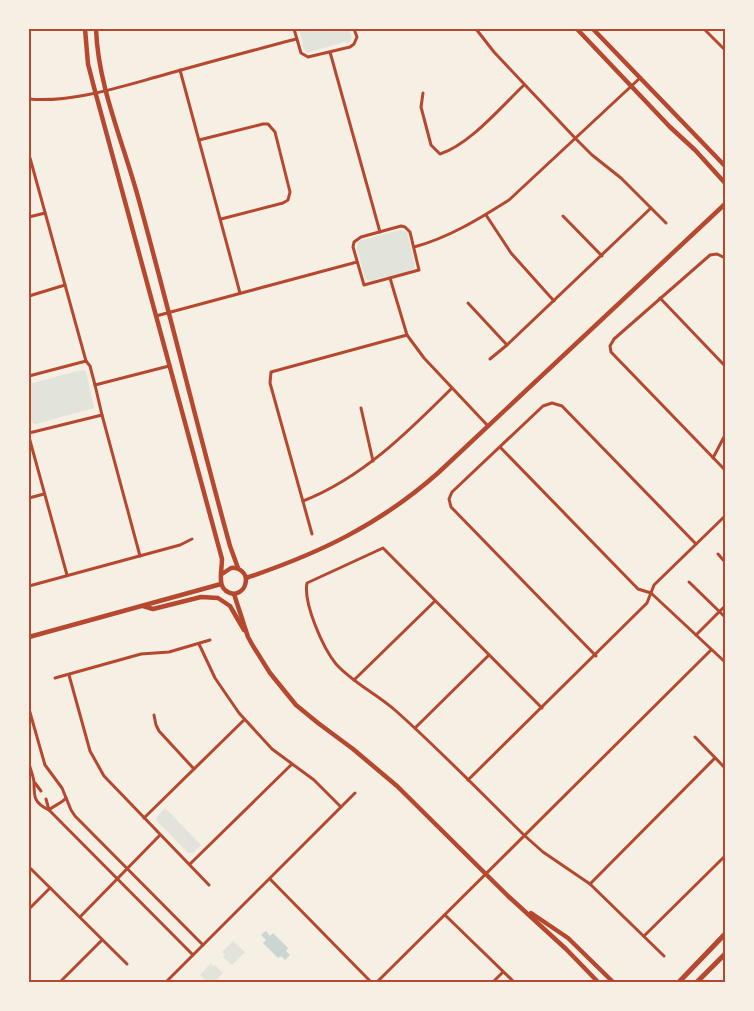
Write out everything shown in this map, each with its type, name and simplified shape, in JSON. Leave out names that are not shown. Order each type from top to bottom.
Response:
[{"type":"main road","points":[[679,982],[725,934]]},
{"type":"main road","points":[[698,982],[725,954]]},
{"type":"street","points":[[85,29],[88,64],[95,92],[222,560],[221,584],[225,591],[234,594],[245,587],[246,578],[238,568],[230,546],[138,197],[106,89],[96,29]]},
{"type":"street","points":[[294,29],[301,53],[308,57],[354,44],[357,37],[354,29]]},
{"type":"street","points":[[476,29],[494,52],[576,139],[621,178],[666,223]]},
{"type":"street","points":[[577,29],[725,182]]},
{"type":"street","points":[[593,29],[725,166]]},
{"type":"street","points":[[704,29],[725,50]]},
{"type":"street","points":[[29,99],[68,98],[95,92],[296,39]]},
{"type":"street","points":[[330,52],[380,232]]},
{"type":"street","points":[[180,70],[240,292]]},
{"type":"street","points":[[414,247],[452,233],[509,200],[640,78]]},
{"type":"street","points":[[423,93],[421,107],[431,145],[440,154],[467,140],[524,85]]},
{"type":"street","points":[[199,140],[263,124],[268,124],[275,132],[290,192],[288,200],[283,203],[221,219]]},
{"type":"street","points":[[30,158],[86,361],[90,366],[140,556]]},
{"type":"street","points":[[246,578],[313,554],[373,522],[425,484],[725,204]]},
{"type":"street","points":[[490,358],[507,346],[651,208]]},
{"type":"street","points":[[29,217],[45,213]]},
{"type":"street","points":[[486,214],[511,252],[554,301]]},
{"type":"street","points":[[563,216],[602,256]]},
{"type":"street","points":[[405,227],[410,232],[414,247],[419,270],[364,285],[353,247],[354,242],[361,237],[405,227]]},
{"type":"street","points":[[725,258],[716,254],[710,256],[614,339],[610,346],[610,352],[725,470]]},
{"type":"street","points":[[156,316],[357,262]]},
{"type":"street","points":[[390,278],[407,335],[424,358],[488,426]]},
{"type":"street","points":[[29,296],[65,286]]},
{"type":"street","points":[[660,298],[725,366]]},
{"type":"street","points":[[468,303],[507,346]]},
{"type":"street","points":[[312,534],[270,383],[271,372],[407,335]]},
{"type":"street","points":[[29,376],[86,361]]},
{"type":"street","points":[[95,385],[169,366]]},
{"type":"street","points":[[303,501],[320,494],[373,461],[452,388]]},
{"type":"street","points":[[596,656],[451,507],[449,499],[452,492],[543,406],[552,403],[562,406],[696,544]]},
{"type":"street","points":[[361,408],[373,461]]},
{"type":"street","points":[[29,433],[102,415]]},
{"type":"street","points":[[713,458],[725,435]]},
{"type":"street","points":[[29,437],[67,575]]},
{"type":"street","points":[[500,447],[638,589],[651,593],[725,662]]},
{"type":"street","points":[[29,498],[44,494]]},
{"type":"street","points":[[468,780],[647,604],[654,585],[725,516]]},
{"type":"street","points":[[29,586],[180,545],[192,539]]},
{"type":"street","points":[[542,708],[383,548],[306,582],[306,596],[321,640],[337,664],[354,680],[391,707],[415,728],[543,852],[590,884],[664,956]]},
{"type":"street","points":[[718,554],[725,562]]},
{"type":"street","points":[[222,574],[231,568],[238,568]]},
{"type":"street","points":[[689,582],[725,617]]},
{"type":"street","points":[[29,637],[221,584]]},
{"type":"street","points":[[234,594],[248,637]]},
{"type":"street","points":[[142,605],[153,609],[201,598],[218,598],[230,606],[237,621],[270,673],[296,705],[397,786],[598,982]]},
{"type":"street","points":[[354,680],[436,601]]},
{"type":"street","points":[[696,635],[725,606]]},
{"type":"street","points":[[55,678],[141,654],[169,652],[210,640]]},
{"type":"street","points":[[200,644],[223,692],[244,720],[262,739],[324,789],[341,807]]},
{"type":"street","points":[[377,982],[711,650]]},
{"type":"street","points":[[415,728],[489,655]]},
{"type":"street","points":[[69,674],[84,732],[96,764],[114,788],[209,885]]},
{"type":"street","points":[[29,709],[45,765],[59,782],[75,816],[203,945]]},
{"type":"street","points":[[154,715],[159,731],[194,769]]},
{"type":"street","points":[[144,818],[244,720]]},
{"type":"street","points":[[694,737],[725,768]]},
{"type":"street","points":[[590,884],[715,758]]},
{"type":"street","points":[[29,763],[34,783],[33,790],[41,806],[49,810],[193,955]]},
{"type":"street","points":[[190,864],[292,764]]},
{"type":"street","points":[[34,783],[41,791]]},
{"type":"street","points":[[166,982],[270,880],[354,793]]},
{"type":"street","points":[[49,810],[53,806],[62,803],[66,798]]},
{"type":"street","points":[[46,799],[49,810]]},
{"type":"street","points":[[80,916],[160,835]]},
{"type":"street","points":[[644,936],[725,856]]},
{"type":"street","points":[[29,867],[127,964]]},
{"type":"street","points":[[270,880],[371,982]]},
{"type":"street","points":[[29,909],[50,888]]},
{"type":"street","points":[[517,904],[568,938],[613,982]]},
{"type":"street","points":[[445,915],[514,982]]},
{"type":"street","points":[[60,982],[102,940]]},
{"type":"street","points":[[493,982],[503,972]]},
{"type":"shaded area","points":[[299,29],[349,29],[352,38],[349,43],[344,42],[307,53],[302,46]]},
{"type":"shaded area","points":[[399,230],[407,233],[415,264],[414,268],[408,272],[374,281],[365,279],[356,248],[359,241]]},
{"type":"shaded area","points":[[81,370],[86,371],[94,408],[36,424],[32,423],[29,411],[29,384]]},
{"type":"shaded area","points":[[165,808],[201,845],[193,853],[188,853],[156,820]]},
{"type":"shaded area","points":[[266,931],[270,936],[273,933],[288,948],[286,951],[290,955],[285,960],[281,956],[278,958],[263,943],[266,940],[261,935]]},
{"type":"shaded area","points":[[233,941],[245,952],[232,965],[223,957],[225,955],[222,952]]},
{"type":"shaded area","points":[[211,963],[223,973],[214,982],[207,982],[200,975]]}]
